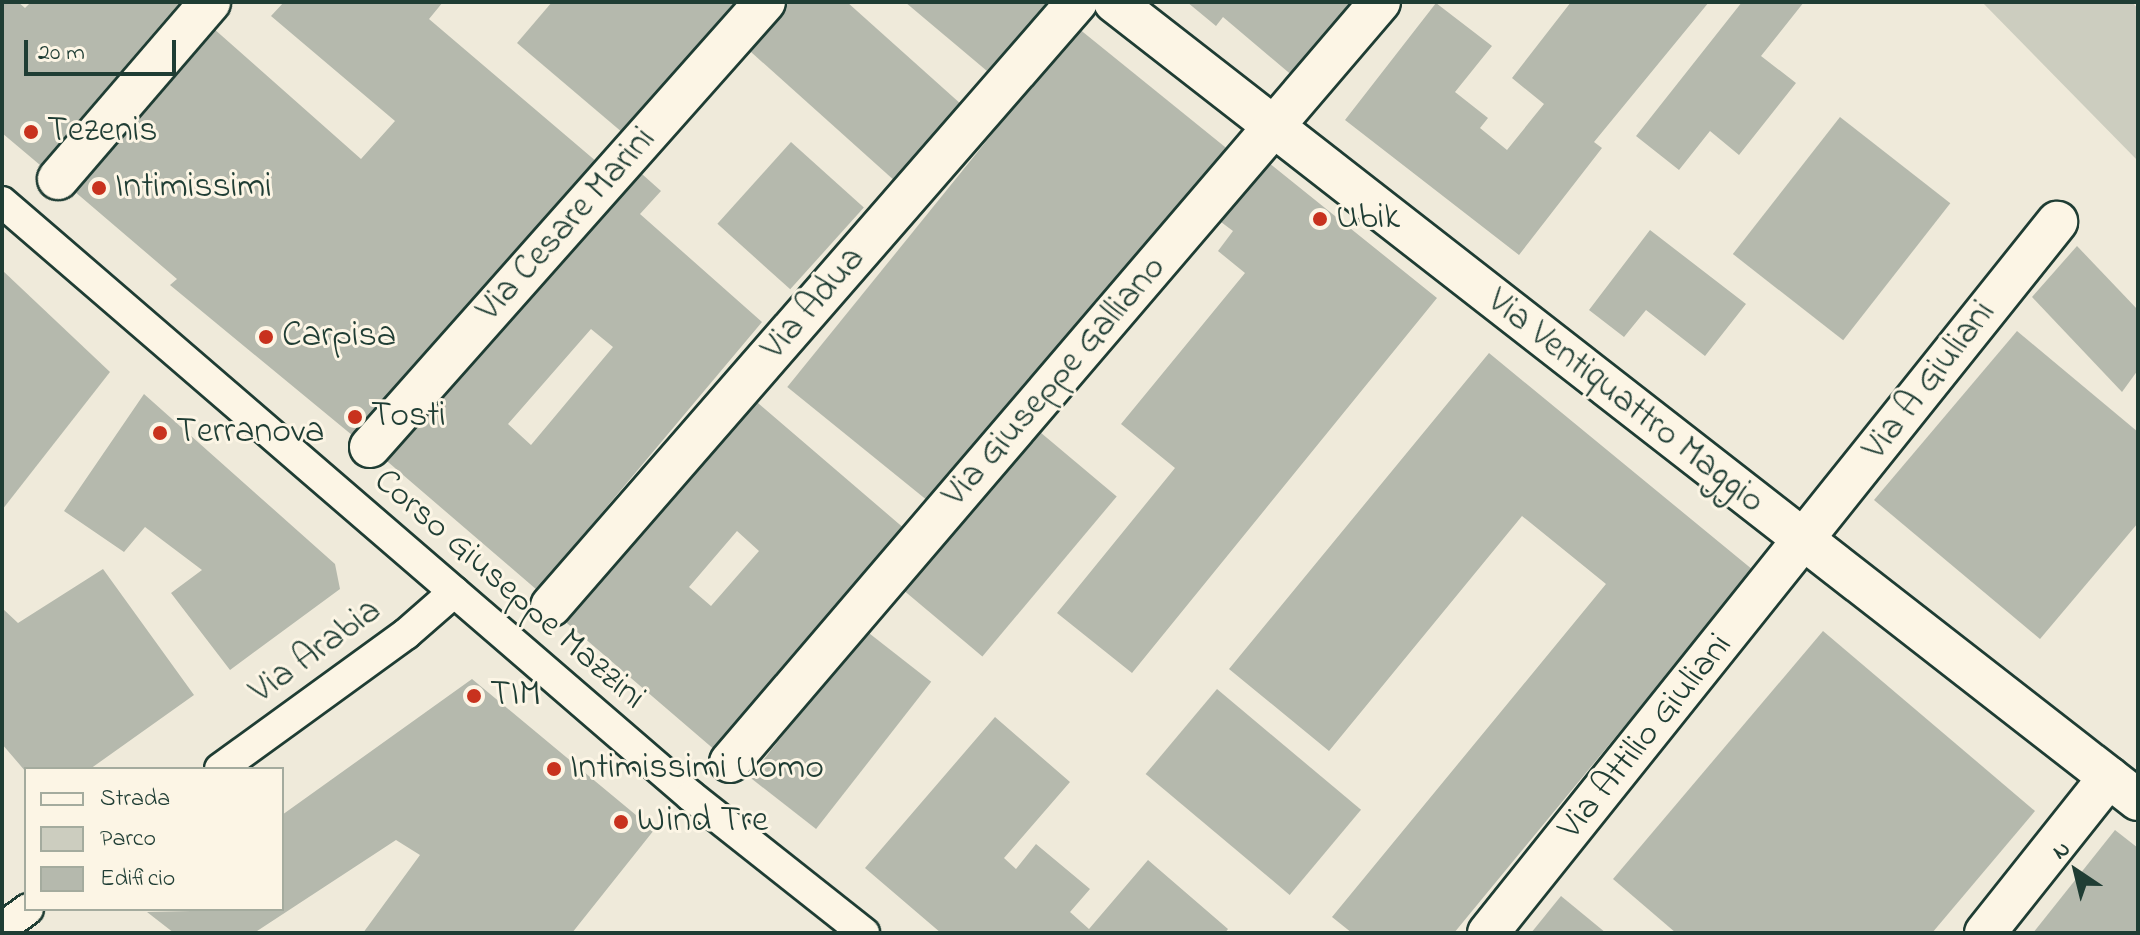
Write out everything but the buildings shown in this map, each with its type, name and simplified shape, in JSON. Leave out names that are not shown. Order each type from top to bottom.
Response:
[{"type":"street","points":[[58,179],[210,2]]},
{"type":"street","name":"Via Cesare Marini","points":[[370,447],[765,2]]},
{"type":"street","name":"Via Adua","points":[[551,606],[1077,2]]},
{"type":"street","name":"Via Ventiquattro Maggio","points":[[1114,2],[2124,789]]},
{"type":"street","name":"Via Giuseppe Galliano","points":[[730,762],[1380,2]]},
{"type":"street","name":"Corso Giuseppe Mazzini","points":[[2,202],[691,796],[864,933]]},
{"type":"street","name":"Via A Giuliani","points":[[1804,541],[2057,222]]},
{"type":"street","name":"Via Attilio Giuliani","points":[[1488,933],[1804,541]]},
{"type":"street","name":"Via Arabia","points":[[223,767],[406,634],[454,592]]},
{"type":"street","points":[[1985,933],[2124,789]]},
{"type":"street","points":[[2,928],[25,911]]},
{"type":"green space","points":[[1982,2],[2132,2],[2138,9],[2138,161]]},
{"type":"place","name":"Tezenis","points":[[31,132]]},
{"type":"place","name":"Intimissimi","points":[[99,188]]},
{"type":"place","name":"Ubik","points":[[1320,219]]},
{"type":"place","name":"Carpisa","points":[[266,337]]},
{"type":"place","name":"Tosti","points":[[355,417]]},
{"type":"place","name":"Terranova","points":[[160,433]]},
{"type":"place","name":"TIM","points":[[474,696]]},
{"type":"place","name":"Intimissimi Uomo","points":[[554,769]]},
{"type":"place","name":"Wind Tre","points":[[621,822]]}]
